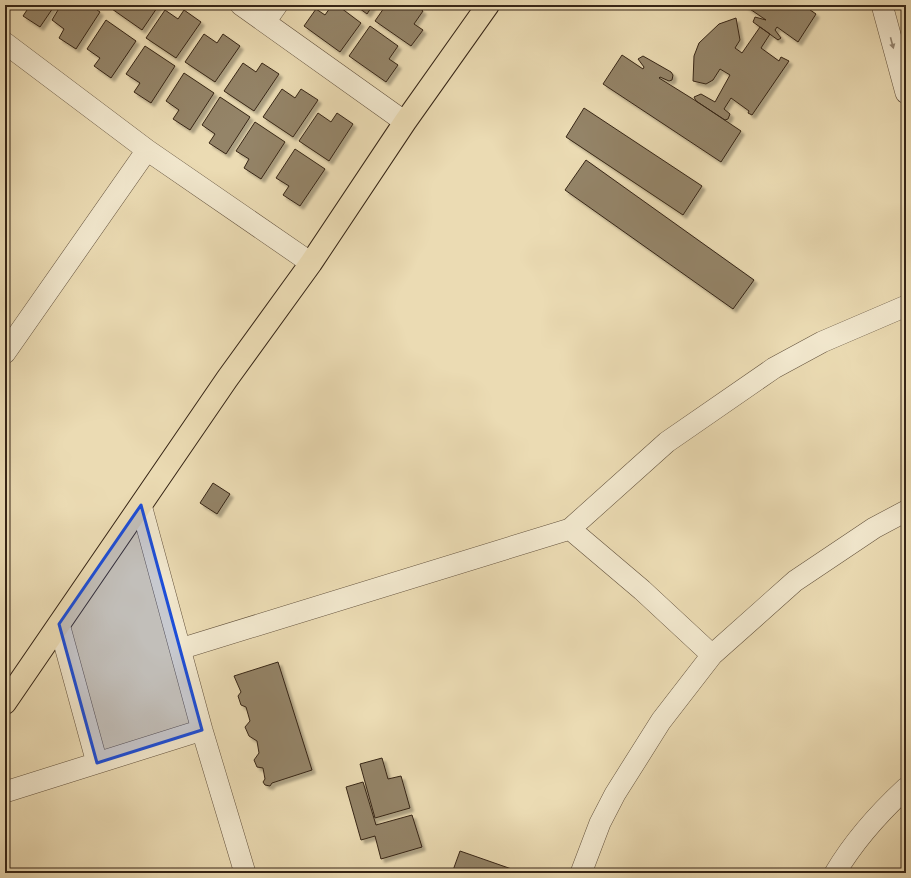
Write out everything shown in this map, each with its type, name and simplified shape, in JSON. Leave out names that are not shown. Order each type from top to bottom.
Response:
[{"type":"main road","points":[[5,703],[227,379],[311,263],[405,122],[488,5]]},
{"type":"street","points":[[241,5],[405,122]]},
{"type":"street","points":[[265,22],[277,5]]},
{"type":"street","points":[[882,5],[906,93]]},
{"type":"street","points":[[5,43],[147,150],[311,263]]},
{"type":"street","points":[[5,353],[147,150]]},
{"type":"street","points":[[180,649],[570,529],[667,442],[774,368],[822,342],[906,306]]},
{"type":"street","points":[[141,506],[202,730],[245,873]]},
{"type":"street","points":[[581,873],[600,823],[615,794],[661,721],[712,655],[795,581],[874,528],[906,511]]},
{"type":"street","points":[[570,529],[642,590],[712,655]]},
{"type":"street","points":[[59,624],[97,763]]},
{"type":"street","points":[[5,792],[202,730]]},
{"type":"street","points":[[835,873],[848,852],[888,804],[906,788]]},
{"type":"highlighted area","points":[[141,505],[202,730],[97,763],[59,624]]},
{"type":"building","points":[[26,5],[55,5],[40,27],[23,16],[29,7]]},
{"type":"building","points":[[61,5],[90,5],[100,12],[76,49],[59,38],[64,29],[52,20]]},
{"type":"building","points":[[115,5],[159,5],[142,30],[112,9]]},
{"type":"building","points":[[332,5],[337,5],[361,23],[340,52],[304,26],[316,9],[325,15]]},
{"type":"building","points":[[355,5],[373,5],[367,14]]},
{"type":"building","points":[[386,5],[415,5],[423,11],[414,24],[423,30],[411,46],[375,21]]},
{"type":"building","points":[[744,5],[803,5],[816,14],[798,42],[777,27],[775,30],[781,38],[778,40],[753,22],[755,17],[766,20]]},
{"type":"building","points":[[165,10],[178,19],[184,10],[201,22],[176,58],[146,38]]},
{"type":"building","points":[[736,18],[740,40],[735,48],[742,53],[760,27],[770,34],[761,48],[779,61],[781,57],[789,61],[752,115],[748,113],[749,111],[731,98],[724,109],[730,114],[728,119],[725,120],[696,101],[694,97],[701,94],[715,102],[730,75],[720,69],[713,80],[706,84],[693,81],[694,56],[699,43],[719,24]]},
{"type":"building","points":[[106,20],[136,41],[111,78],[94,66],[100,58],[87,49]]},
{"type":"building","points":[[370,26],[398,46],[389,59],[398,65],[386,82],[349,56]]},
{"type":"building","points":[[204,34],[217,43],[223,34],[240,46],[215,82],[185,62]]},
{"type":"building","points":[[145,46],[175,66],[151,103],[134,92],[140,83],[126,74]]},
{"type":"building","points":[[622,55],[643,69],[644,67],[638,59],[643,56],[671,72],[673,75],[672,80],[669,81],[660,77],[659,78],[741,131],[721,162],[603,84]]},
{"type":"building","points":[[243,63],[256,72],[262,63],[279,74],[254,111],[224,91]]},
{"type":"building","points":[[184,73],[214,93],[190,130],[173,119],[179,110],[166,101]]},
{"type":"building","points":[[282,89],[295,98],[301,89],[318,100],[293,137],[263,117]]},
{"type":"building","points":[[220,97],[250,117],[226,154],[209,143],[215,134],[202,125]]},
{"type":"building","points":[[584,108],[702,186],[683,215],[566,137]]},
{"type":"building","points":[[318,113],[331,122],[337,113],[353,124],[329,161],[299,141]]},
{"type":"building","points":[[255,122],[285,142],[261,179],[244,168],[249,159],[236,151]]},
{"type":"building","points":[[295,149],[325,169],[300,206],[283,195],[289,186],[276,178]]},
{"type":"building","points":[[586,160],[754,280],[733,309],[565,190]]},
{"type":"building","points":[[213,483],[230,494],[217,514],[200,503]]},
{"type":"building","points":[[278,662],[312,770],[272,783],[270,786],[265,785],[263,782],[265,779],[263,768],[257,767],[254,760],[259,753],[257,741],[249,736],[245,727],[250,721],[246,707],[241,705],[238,696],[241,692],[234,676]]},
{"type":"building","points":[[382,758],[388,779],[401,776],[410,808],[375,818],[360,764]]},
{"type":"building","points":[[363,782],[376,825],[412,815],[422,847],[381,859],[375,836],[361,840],[346,787]]},
{"type":"building","points":[[460,851],[523,873],[452,873]]}]
